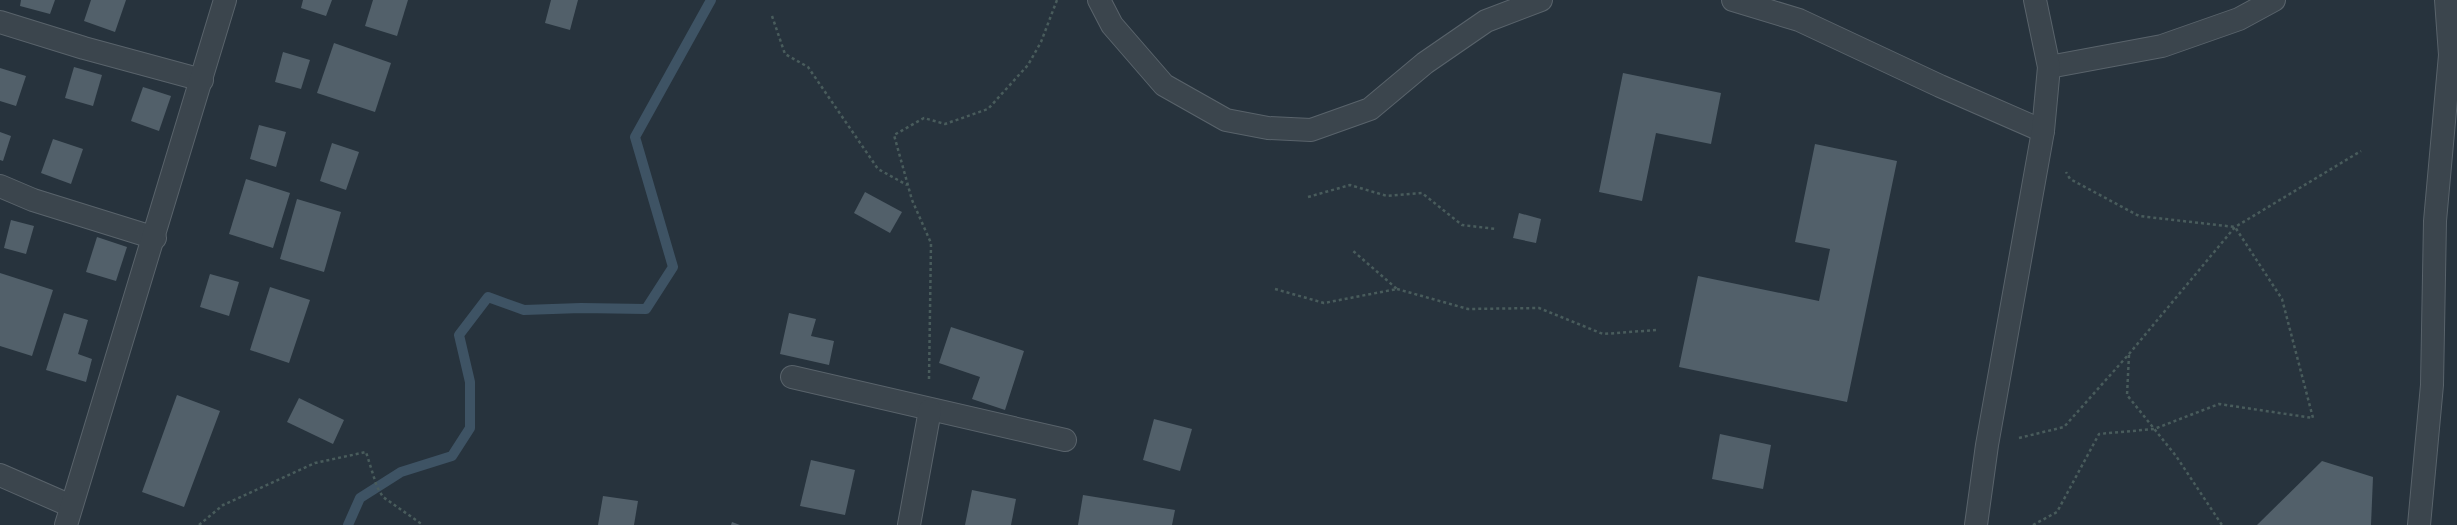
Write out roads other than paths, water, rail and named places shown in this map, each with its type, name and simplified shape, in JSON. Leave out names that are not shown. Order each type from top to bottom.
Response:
[{"type":"street","points":[[0,475],[69,515],[155,238],[225,0]]},
{"type":"street","points":[[1099,0],[1112,25],[1164,85],[1226,120],[1268,128],[1311,130],[1370,109],[1425,63],[1486,21],[1541,0]]},
{"type":"street","points":[[1733,0],[1799,20],[1940,86],[2044,131]]},
{"type":"street","points":[[1976,525],[1987,445],[2044,131],[2049,67],[2035,0]]},
{"type":"street","points":[[2049,67],[2162,46],[2239,19],[2274,0]]},
{"type":"street","points":[[2420,525],[2432,385],[2435,221],[2450,55],[2446,0]]},
{"type":"street","points":[[0,22],[84,48],[202,80]]},
{"type":"street","points":[[0,186],[33,200],[155,238]]},
{"type":"street","points":[[792,377],[1065,440]]},
{"type":"street","points":[[909,525],[930,410]]},
{"type":"waterway","points":[[348,525],[360,498],[401,472],[452,456],[470,428],[470,382],[459,335],[488,297],[524,310],[581,308],[646,309],[673,267],[635,137],[711,0]]}]
